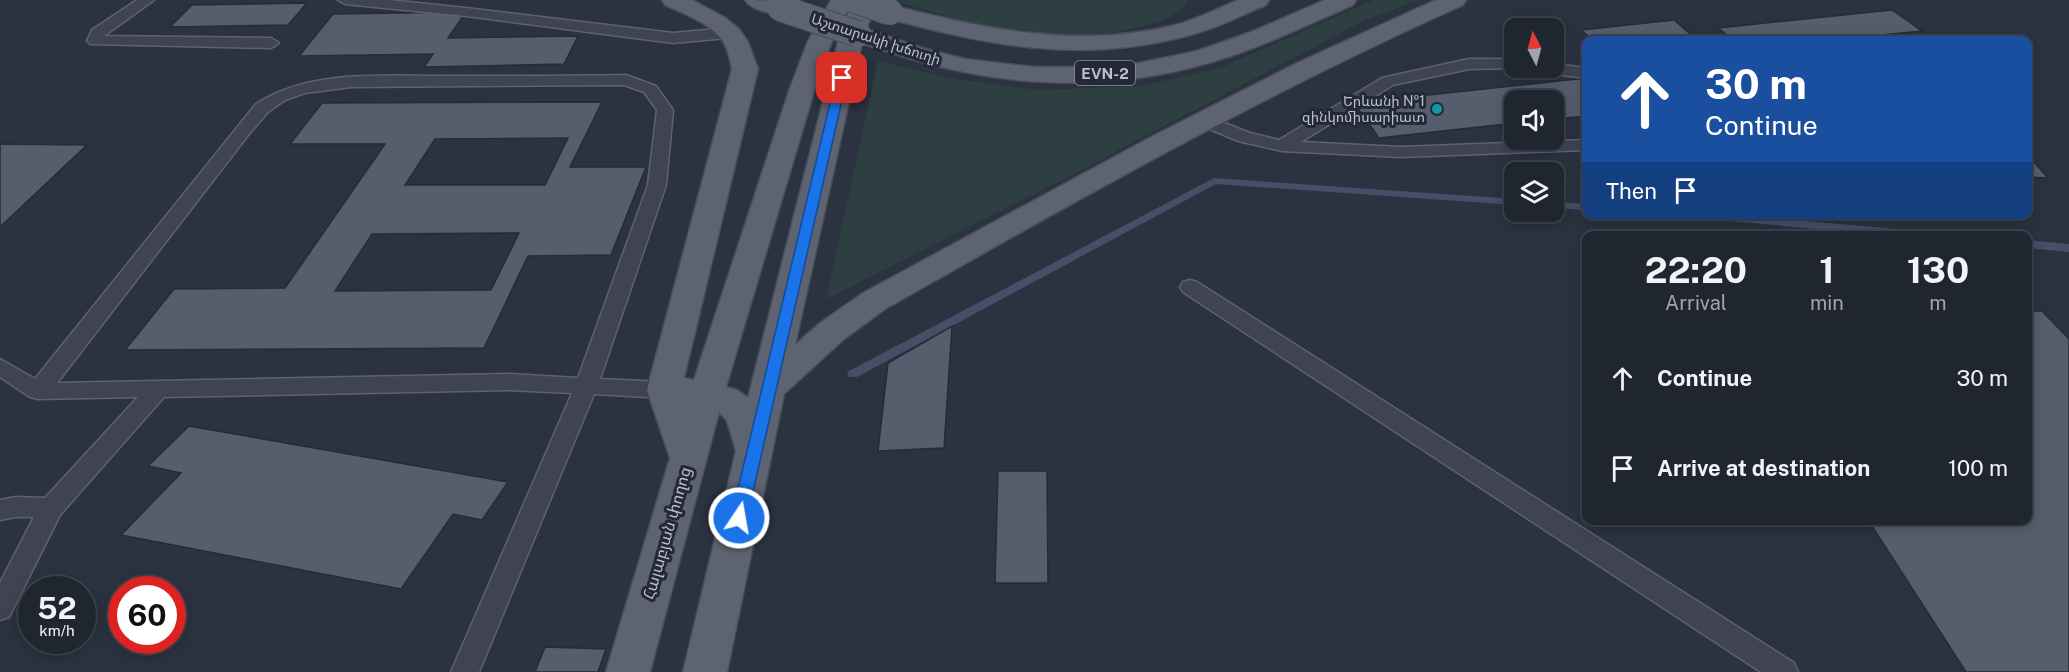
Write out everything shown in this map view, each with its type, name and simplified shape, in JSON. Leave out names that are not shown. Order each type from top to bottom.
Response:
[{"type":"main road","points":[[673,0],[701,12],[727,33],[735,41],[746,69],[664,390],[688,457]]},
{"type":"main road","name":"Աշտարակի խճուղի","points":[[756,0],[931,59],[994,71],[1060,75],[1118,73],[1170,65],[1207,56],[1345,0]]},
{"type":"main road","name":"Հալաբյան փողոց","points":[[628,672],[706,394],[821,39],[842,0]]},
{"type":"main road","name":"Աշտարակի խճուղի","points":[[855,0],[882,6],[952,29],[1050,45],[1101,44],[1142,39],[1187,29],[1258,0]]},
{"type":"main road","points":[[1187,29],[1206,5],[1207,0]]},
{"type":"main road","points":[[768,388],[832,331],[874,301],[1204,120],[1401,23],[1455,0]]},
{"type":"main road","points":[[705,672],[768,388],[853,30],[861,12],[882,6]]},
{"type":"main road","points":[[664,390],[706,394],[736,405],[744,417],[754,450]]},
{"type":"lane","points":[[147,0],[98,33],[95,41],[271,43]]},
{"type":"lane","points":[[345,0],[466,12],[673,38],[727,33]]},
{"type":"lane","points":[[1281,146],[1388,81],[1468,64],[1504,64]]},
{"type":"lane","points":[[1564,70],[1582,72]]},
{"type":"lane","points":[[38,391],[249,123],[262,108],[279,96],[302,89],[351,82],[626,80],[650,89],[665,110],[657,185],[587,384],[465,672]]},
{"type":"lane","points":[[1204,120],[1244,137],[1281,146],[1401,152],[1582,146]]},
{"type":"lane","points":[[1190,287],[1784,672]]},
{"type":"lane","points":[[0,367],[38,391],[509,382],[587,384],[664,390]]},
{"type":"lane","points":[[0,609],[51,508],[160,387]]},
{"type":"lane","points":[[0,510],[16,507],[51,508]]},
{"type":"shaded area","points":[[892,0],[1188,0],[1180,11],[1157,23],[1105,34],[1063,36],[992,30]]},
{"type":"shaded area","points":[[1374,0],[1419,0],[1365,20],[1066,178],[826,299],[878,61],[949,78],[1039,90],[1142,86],[1222,67]]},
{"type":"building","points":[[307,3],[288,25],[170,27],[192,5]]},
{"type":"building","points":[[1892,10],[1922,31],[1870,36],[1729,36],[1718,28]]},
{"type":"building","points":[[466,12],[448,38],[578,36],[564,64],[424,67],[433,54],[299,56],[333,14]]},
{"type":"building","points":[[1674,20],[1692,36],[1588,36],[1581,30]]},
{"type":"building","name":"Երևանի №1 զինկոմիսարիատ","points":[[1582,79],[1582,116],[1564,118],[1564,90],[1504,90],[1504,124],[1379,138],[1354,103]]},
{"type":"building","points":[[602,102],[570,167],[646,167],[611,255],[528,256],[484,348],[125,350],[174,289],[285,288],[385,144],[290,144],[322,103]],"holes":[[[568,138],[545,185],[405,185],[435,139]],[[519,233],[491,290],[335,291],[372,234]]]},
{"type":"building","points":[[0,144],[87,145],[0,227]]},
{"type":"building","points":[[2032,160],[2048,178],[2032,177]]},
{"type":"building","points":[[2032,311],[2042,311],[2069,339],[2069,672],[1966,672],[1871,525],[2032,525]]},
{"type":"building","points":[[952,326],[944,448],[878,451],[888,363]]},
{"type":"building","points":[[189,426],[508,482],[482,520],[453,514],[401,589],[121,535],[181,473],[148,466]]},
{"type":"building","points":[[998,471],[1047,471],[1048,583],[995,583]]},
{"type":"building","points":[[545,647],[606,649],[598,672],[535,672]]},
{"type":"waterway","points":[[853,374],[1214,181],[1504,201]]},
{"type":"waterway","points":[[1564,206],[1582,207]]},
{"type":"waterway","points":[[1743,219],[1882,231]]},
{"type":"waterway","points":[[2032,244],[2069,248]]},
{"type":"place","name":"Երևանի №1 զինկոմիսարիատ","points":[[1437,109]]},
{"type":"route","points":[[739,518],[842,78]]}]
